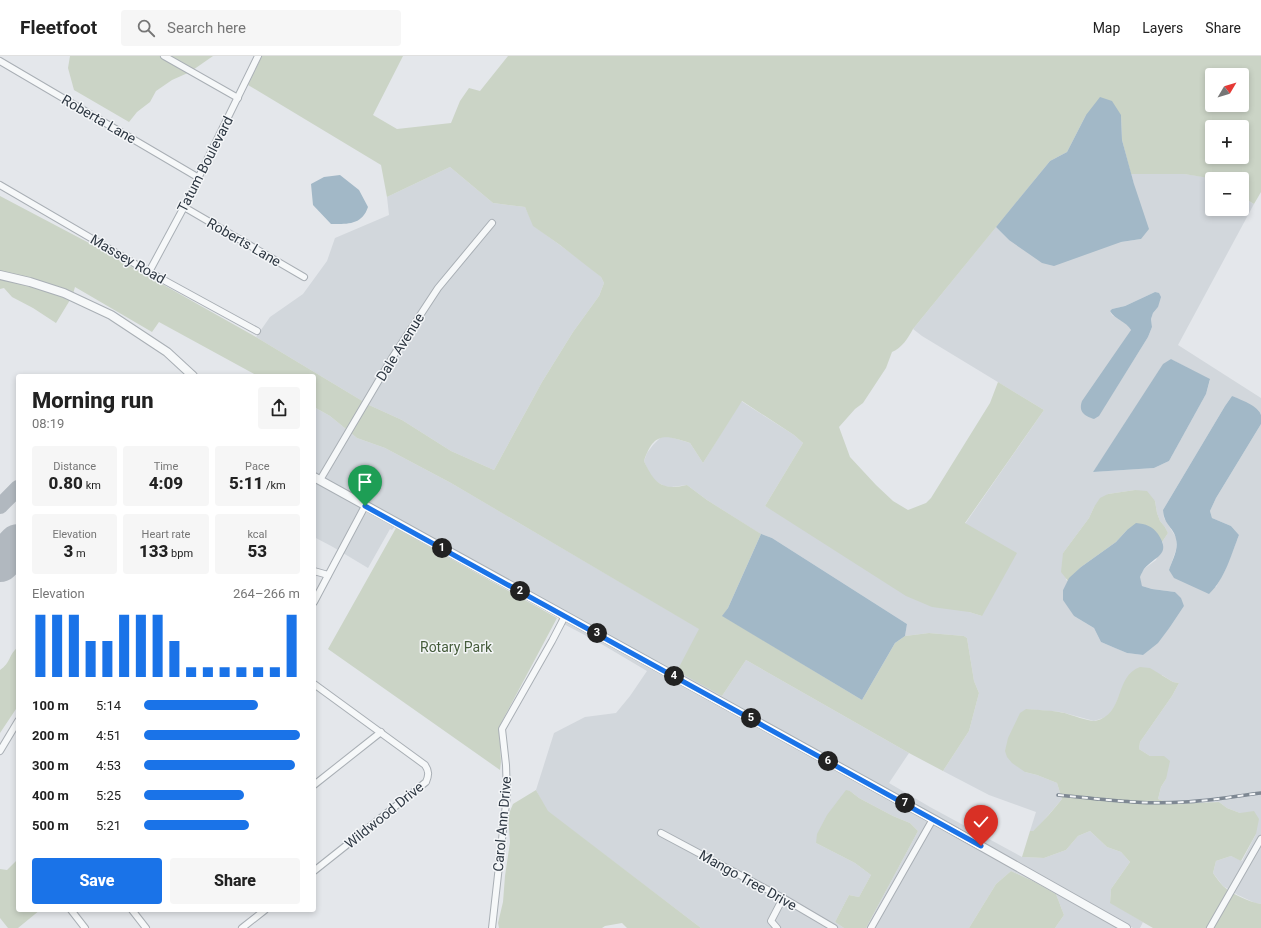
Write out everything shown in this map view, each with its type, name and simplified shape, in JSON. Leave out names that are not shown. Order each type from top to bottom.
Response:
[{"type":"street","points":[[164,56],[238,98]]},
{"type":"street","name":"Tatum Boulevard","points":[[149,272],[199,178],[258,56]]},
{"type":"street","name":"Roberta Lane","points":[[0,61],[199,178]]},
{"type":"street","name":"Massey Road","points":[[0,185],[149,272],[257,331]]},
{"type":"street","name":"Roberts Lane","points":[[184,207],[304,277]]},
{"type":"street","name":"Dale Avenue","points":[[317,479],[392,358],[438,288],[492,224]]},
{"type":"street","points":[[0,275],[30,282],[64,294],[111,315],[167,352],[191,374]]},
{"type":"street","points":[[317,479],[933,819],[1126,928]]},
{"type":"street","points":[[316,598],[365,506]]},
{"type":"street","points":[[316,572],[328,575]]},
{"type":"street","name":"Carol Ann Drive","points":[[492,928],[507,795],[506,765],[502,729],[565,616]]},
{"type":"street","name":"Wildwood Drive","points":[[316,685],[425,765],[428,769],[429,776],[426,782],[316,869]]},
{"type":"street","points":[[0,751],[16,724]]},
{"type":"street","points":[[316,783],[381,732]]},
{"type":"street","points":[[871,928],[933,819]]},
{"type":"street","name":"Mango Tree Drive","points":[[661,833],[783,898],[834,928]]},
{"type":"street","points":[[1210,928],[1261,839]]},
{"type":"street","points":[[777,928],[771,921],[783,898]]},
{"type":"street","points":[[73,912],[85,928]]},
{"type":"street","points":[[134,912],[146,928]]},
{"type":"street","points":[[242,928],[262,912]]},
{"type":"shaded area","points":[[450,167],[493,203],[525,207],[534,226],[587,265],[601,277],[604,283],[599,296],[573,332],[542,382],[494,470],[451,451],[402,420],[369,405],[256,337],[270,317],[303,294],[327,261],[335,238],[389,215],[387,197]]},
{"type":"shaded area","points":[[1131,174],[1184,174],[1205,177],[1205,216],[1248,216],[1178,345],[1261,398],[1261,414],[1258,410],[1232,396],[1163,510],[1164,518],[1177,539],[1176,550],[1169,570],[1216,587],[1225,570],[1239,535],[1231,526],[1212,518],[1210,511],[1216,498],[1261,424],[1261,904],[1255,903],[1238,895],[1223,886],[1213,873],[1216,861],[1231,856],[1242,861],[1256,834],[1240,813],[1227,808],[1219,802],[1172,804],[1158,799],[1161,787],[1166,779],[1164,756],[1150,756],[1139,749],[1140,742],[1172,696],[1179,683],[1173,682],[1162,675],[1119,696],[1114,708],[1106,717],[1094,721],[1061,712],[1026,709],[1025,772],[1057,783],[1062,799],[1040,825],[1033,831],[1030,831],[1036,812],[989,795],[943,771],[969,731],[979,693],[974,681],[967,638],[964,636],[929,633],[905,636],[907,624],[772,538],[759,533],[707,500],[687,485],[671,487],[664,486],[654,480],[644,461],[647,453],[653,445],[661,437],[667,436],[690,443],[703,463],[741,401],[794,435],[803,443],[765,506],[969,612],[982,616],[965,524],[1044,410],[922,336],[913,329],[996,227],[1009,240],[1121,242],[1141,239],[1134,184]],"holes":[[[1155,292],[1158,307],[1153,313],[1151,319],[1152,327],[1148,337],[1099,415],[1115,355],[1131,330],[1128,325],[1112,315],[1110,311],[1112,309],[1125,306]],[[1171,359],[1210,380],[1206,394],[1169,461],[1154,468],[1093,472]],[[1135,490],[1155,501],[1160,521],[1168,533],[1162,542],[1163,543],[1156,560],[1145,568],[1139,577],[1142,586],[1175,592],[1184,606],[1170,627],[1143,655],[1127,653],[1101,642],[1094,628],[1074,616],[1063,590],[1068,581],[1066,580],[1063,553],[1089,518],[1094,507],[1108,494]]]},
{"type":"shaded area","points":[[1249,201],[1254,204],[1249,213]]},
{"type":"shaded area","points":[[316,408],[330,416],[357,438],[385,448],[451,483],[700,629],[722,696],[746,660],[909,753],[889,783],[1022,857],[1044,858],[1066,850],[1078,836],[1090,831],[1107,847],[1121,852],[1130,862],[1111,889],[1110,902],[1143,922],[1140,928],[1133,928],[935,816],[316,474]]},
{"type":"shaded area","points":[[316,482],[395,526],[392,530],[390,529],[368,568],[316,538]]},
{"type":"shaded area","points":[[559,616],[1120,928],[1055,928],[1064,915],[1056,894],[1011,871],[996,884],[969,928],[866,928],[918,831],[910,823],[859,798],[850,791],[816,843],[855,863],[871,875],[859,897],[849,895],[835,922],[844,928],[701,928],[547,811],[536,790],[554,733],[585,717],[616,713],[647,671],[598,642],[558,621]]},
{"type":"green space","points":[[70,56],[213,56],[190,72],[172,80],[156,91],[150,102],[137,112],[129,122],[74,90],[68,68]]},
{"type":"green space","points":[[262,56],[403,56],[373,115],[397,129],[451,123],[460,101],[469,88],[480,91],[508,56],[1261,56],[1261,192],[1254,204],[1249,201],[1249,172],[1205,172],[1205,177],[1184,174],[1131,174],[1122,140],[1121,115],[1086,115],[1067,152],[1050,161],[913,329],[909,336],[899,348],[892,352],[886,368],[863,403],[855,409],[839,427],[850,457],[893,501],[908,510],[926,503],[931,498],[990,403],[998,382],[1044,410],[965,523],[1017,553],[982,616],[969,612],[932,607],[906,596],[765,506],[803,443],[794,435],[742,401],[703,463],[690,443],[674,438],[667,437],[656,440],[648,451],[644,461],[651,475],[660,484],[671,487],[687,485],[707,500],[761,534],[723,616],[862,700],[895,643],[905,636],[929,633],[964,636],[967,638],[974,681],[979,693],[969,731],[943,771],[746,660],[722,696],[677,671],[699,629],[451,483],[385,448],[357,438],[330,416],[316,408],[316,374],[254,374],[159,322],[152,332],[75,287],[73,294],[0,272],[0,196],[91,244],[256,337],[369,405],[402,420],[451,451],[494,470],[542,382],[573,332],[599,296],[604,283],[601,277],[533,226],[525,207],[493,203],[450,167],[387,197],[381,165],[248,85]]},
{"type":"green space","points":[[0,279],[29,285],[70,300],[56,323],[33,308],[12,297],[4,288],[0,289]]},
{"type":"green space","points":[[1135,490],[1147,491],[1155,501],[1160,521],[1168,533],[1162,542],[1156,532],[1127,530],[1116,542],[1081,567],[1068,581],[1061,572],[1063,553],[1089,518],[1100,498],[1108,494]]},
{"type":"green space","name":"Rotary Park","points":[[396,528],[557,618],[499,727],[500,770],[328,649]]},
{"type":"green space","points":[[16,649],[16,709],[0,733],[0,670],[6,665]]},
{"type":"green space","points":[[1140,667],[1150,668],[1173,682],[1179,683],[1172,696],[1140,742],[1139,749],[1150,756],[1164,756],[1170,761],[1166,779],[1161,787],[1158,799],[1172,804],[1219,802],[1227,808],[1240,813],[1254,811],[1259,819],[1256,834],[1241,861],[1231,856],[1216,861],[1213,873],[1223,886],[1231,892],[1246,900],[1261,904],[1261,928],[1153,928],[1110,903],[1111,889],[1130,862],[1121,852],[1107,847],[1090,831],[1078,836],[1066,850],[1044,858],[1022,857],[1030,831],[1033,831],[1037,827],[1062,799],[1057,783],[1025,772],[1012,763],[1007,757],[1005,751],[1008,738],[1020,713],[1026,709],[1051,711],[1095,721],[1104,717],[1111,711],[1116,704],[1126,678]]},
{"type":"green space","points":[[536,790],[548,811],[701,928],[627,928],[622,923],[605,926],[602,928],[499,928],[498,923],[503,902],[510,842],[508,816],[513,804]]},
{"type":"green space","points":[[846,790],[893,816],[910,823],[918,831],[866,928],[844,928],[835,922],[849,895],[859,897],[871,875],[855,863],[816,843],[817,834],[827,815]]},
{"type":"green space","points":[[16,861],[16,912],[38,912],[18,928],[8,928],[0,918],[0,869],[7,870]]},
{"type":"green space","points":[[1011,871],[1056,894],[1064,915],[1055,928],[969,928],[996,884]]},
{"type":"water","points":[[1100,97],[1112,101],[1121,115],[1122,140],[1134,184],[1149,229],[1141,239],[1121,242],[1054,266],[1042,263],[1009,240],[996,227],[1050,161],[1067,152],[1086,115]]},
{"type":"water","points":[[340,175],[359,190],[368,207],[362,217],[354,222],[331,224],[313,205],[311,184],[324,177]]},
{"type":"water","points":[[1155,292],[1159,293],[1161,297],[1158,307],[1153,313],[1151,319],[1152,327],[1148,337],[1099,416],[1094,419],[1088,416],[1082,411],[1082,401],[1131,330],[1110,311],[1112,309],[1125,306]]},
{"type":"water","points":[[1171,359],[1210,379],[1206,394],[1169,461],[1154,468],[1093,472],[1163,364]]},
{"type":"water","points":[[1232,396],[1257,409],[1261,415],[1261,424],[1216,498],[1210,511],[1212,518],[1231,526],[1239,535],[1223,574],[1215,588],[1209,594],[1174,578],[1169,570],[1176,551],[1177,543],[1175,535],[1165,520],[1163,510]]},
{"type":"water","points":[[1136,523],[1151,527],[1158,534],[1163,546],[1163,551],[1144,569],[1140,577],[1142,586],[1175,592],[1181,598],[1184,606],[1158,643],[1143,655],[1127,653],[1101,642],[1094,628],[1074,616],[1063,600],[1063,590],[1069,578],[1081,567],[1116,542]]},
{"type":"water","points":[[759,533],[772,538],[907,624],[905,636],[895,643],[862,700],[722,616],[728,608],[761,534]]},
{"type":"taxiway","points":[[0,506],[16,490]]},
{"type":"runway","points":[[0,562],[16,546]]},
{"type":"railway","points":[[1058,795],[1121,801],[1169,803],[1203,801],[1261,793]]},
{"type":"route","points":[[365,506],[981,846]]}]
